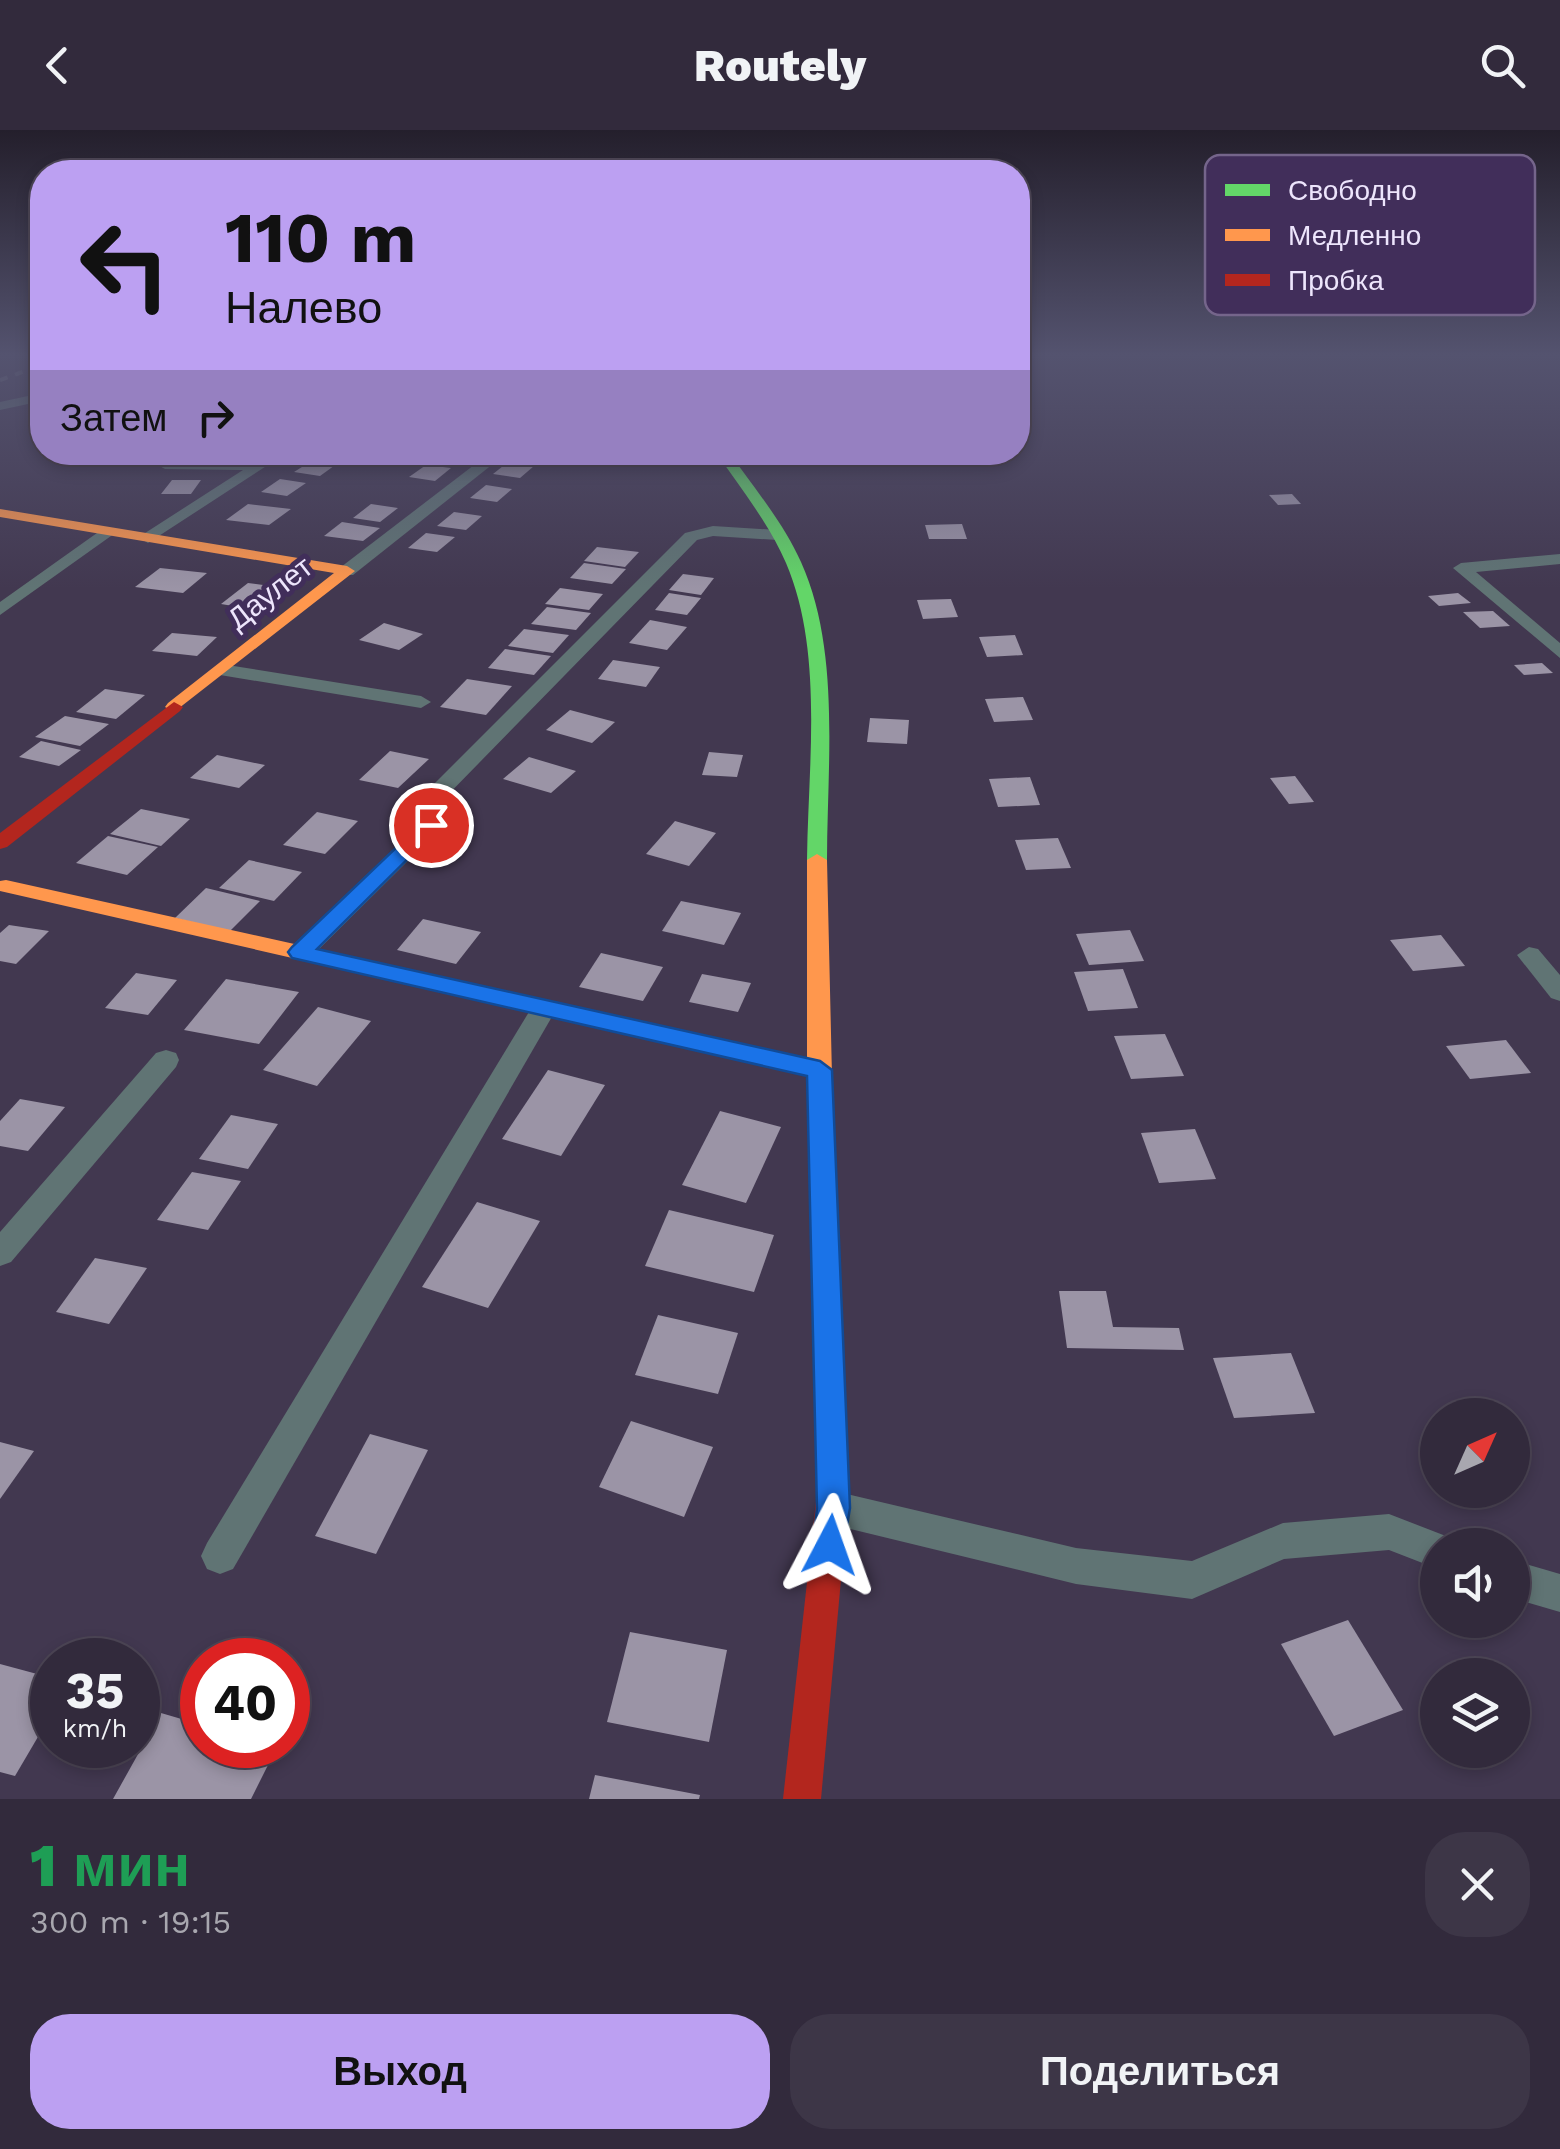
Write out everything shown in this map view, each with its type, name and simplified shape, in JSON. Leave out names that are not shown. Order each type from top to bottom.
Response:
[{"type":"street","points":[[165,465],[259,466]]},
{"type":"street","points":[[347,571],[484,465]]},
{"type":"street","points":[[731,465],[778,536],[799,576],[814,646],[820,1070],[834,1508],[802,1799]]},
{"type":"street","points":[[148,538],[259,466]]},
{"type":"street","name":"Даулет","points":[[0,513],[347,571]]},
{"type":"street","points":[[0,610],[110,531]]},
{"type":"street","points":[[300,952],[431,825],[424,807],[692,536],[712,531],[778,536]]},
{"type":"street","points":[[1560,559],[1462,568],[1560,652]]},
{"type":"street","name":"Даулет","points":[[0,843],[347,571]]},
{"type":"street","points":[[222,670],[420,702]]},
{"type":"street","points":[[2,887],[820,1070]]},
{"type":"street","points":[[1529,954],[1560,992]]},
{"type":"street","points":[[220,1556],[544,1008]]},
{"type":"street","points":[[0,1253],[166,1060]]},
{"type":"street","points":[[834,1508],[1076,1566],[1192,1580],[1284,1541],[1389,1532],[1420,1543]]},
{"type":"street","points":[[1530,1584],[1560,1593]]},
{"type":"building","points":[[305,465],[335,465],[320,476],[294,472]]},
{"type":"building","points":[[426,465],[451,468],[435,481],[409,477]]},
{"type":"building","points":[[504,465],[534,466],[520,478],[493,474]]},
{"type":"building","points":[[280,479],[306,483],[287,496],[261,492]]},
{"type":"building","points":[[172,480],[201,480],[191,494],[161,494]]},
{"type":"building","points":[[486,485],[512,489],[497,502],[470,498]]},
{"type":"building","points":[[1292,494],[1301,504],[1278,505],[1269,495]]},
{"type":"building","points":[[248,504],[291,509],[269,525],[226,520]]},
{"type":"building","points":[[371,504],[398,508],[380,522],[353,518]]},
{"type":"building","points":[[454,512],[482,516],[466,530],[437,526]]},
{"type":"building","points":[[342,522],[380,528],[363,541],[324,536]]},
{"type":"building","points":[[962,524],[967,539],[929,539],[925,525]]},
{"type":"building","points":[[426,533],[455,537],[437,552],[408,548]]},
{"type":"building","points":[[597,547],[639,552],[625,567],[584,561]]},
{"type":"building","points":[[584,563],[626,569],[612,584],[570,578]]},
{"type":"building","points":[[160,568],[207,573],[183,593],[135,587]]},
{"type":"building","points":[[683,574],[714,578],[701,595],[669,590]]},
{"type":"building","points":[[248,583],[278,587],[251,609],[221,604]]},
{"type":"building","points":[[560,588],[603,594],[589,610],[545,604]]},
{"type":"building","points":[[669,593],[701,598],[687,615],[655,610]]},
{"type":"building","points":[[1458,593],[1471,603],[1439,606],[1428,596]]},
{"type":"building","points":[[951,599],[958,617],[923,619],[917,600]]},
{"type":"building","points":[[547,607],[591,613],[576,630],[531,624]]},
{"type":"building","points":[[1493,611],[1510,626],[1480,628],[1463,612]]},
{"type":"building","points":[[650,620],[687,627],[667,650],[629,643]]},
{"type":"building","points":[[384,623],[423,634],[399,650],[359,640]]},
{"type":"building","points":[[524,629],[569,635],[553,653],[508,646]]},
{"type":"building","points":[[172,633],[217,637],[197,656],[152,651]]},
{"type":"building","points":[[1015,635],[1023,655],[987,657],[979,637]]},
{"type":"building","points":[[505,649],[551,656],[534,675],[488,668]]},
{"type":"building","points":[[613,660],[660,667],[646,687],[598,679]]},
{"type":"building","points":[[1542,663],[1553,673],[1524,675],[1514,665]]},
{"type":"building","points":[[467,679],[512,686],[486,715],[440,707]]},
{"type":"building","points":[[105,689],[145,695],[116,719],[76,712]]},
{"type":"building","points":[[1023,697],[1033,720],[994,722],[985,699]]},
{"type":"building","points":[[570,710],[615,722],[592,743],[546,730]]},
{"type":"building","points":[[65,716],[109,724],[80,746],[35,737]]},
{"type":"building","points":[[870,718],[909,720],[907,744],[867,742]]},
{"type":"building","points":[[41,741],[81,750],[59,766],[19,757]]},
{"type":"building","points":[[390,751],[429,759],[398,788],[359,780]]},
{"type":"building","points":[[709,752],[743,755],[737,777],[702,775]]},
{"type":"building","points":[[217,755],[265,765],[239,788],[190,778]]},
{"type":"building","points":[[529,757],[576,771],[551,793],[503,779]]},
{"type":"building","points":[[1295,776],[1314,802],[1289,804],[1270,778]]},
{"type":"building","points":[[1030,777],[1040,805],[998,807],[989,779]]},
{"type":"building","points":[[141,809],[190,819],[161,846],[110,834]]},
{"type":"building","points":[[317,812],[358,821],[325,854],[283,845]]},
{"type":"building","points":[[675,821],[716,833],[689,866],[646,854]]},
{"type":"building","points":[[108,836],[158,847],[127,875],[76,863]]},
{"type":"building","points":[[1058,838],[1071,868],[1026,870],[1015,840]]},
{"type":"building","points":[[249,860],[302,872],[274,901],[219,888]]},
{"type":"building","points":[[206,888],[260,901],[230,931],[175,918]]},
{"type":"building","points":[[681,901],[741,913],[724,945],[662,931]]},
{"type":"building","points":[[423,919],[481,932],[456,964],[397,950]]},
{"type":"building","points":[[9,925],[49,931],[16,964],[0,961],[0,933]]},
{"type":"building","points":[[1130,930],[1144,961],[1089,965],[1076,934]]},
{"type":"building","points":[[1441,935],[1465,966],[1413,971],[1390,940]]},
{"type":"building","points":[[601,953],[663,967],[643,1001],[579,987]]},
{"type":"building","points":[[1123,969],[1138,1008],[1088,1011],[1074,972]]},
{"type":"building","points":[[136,973],[177,980],[148,1015],[105,1008]]},
{"type":"building","points":[[702,974],[751,983],[738,1012],[689,1002]]},
{"type":"building","points":[[226,979],[299,992],[259,1044],[184,1030]]},
{"type":"building","points":[[318,1007],[371,1021],[317,1086],[263,1070]]},
{"type":"building","points":[[1165,1034],[1184,1076],[1131,1079],[1114,1036]]},
{"type":"building","points":[[1506,1040],[1531,1073],[1470,1079],[1446,1046]]},
{"type":"building","points":[[548,1070],[605,1085],[561,1156],[502,1139]]},
{"type":"building","points":[[20,1099],[65,1107],[28,1151],[0,1146],[0,1121]]},
{"type":"building","points":[[720,1111],[781,1127],[746,1203],[682,1185]]},
{"type":"building","points":[[231,1115],[278,1124],[248,1169],[199,1159]]},
{"type":"building","points":[[1195,1129],[1216,1179],[1159,1183],[1141,1133]]},
{"type":"building","points":[[192,1172],[241,1181],[208,1230],[157,1220]]},
{"type":"building","points":[[477,1202],[540,1221],[488,1308],[422,1287]]},
{"type":"building","points":[[669,1210],[774,1235],[754,1292],[645,1266]]},
{"type":"building","points":[[95,1258],[147,1268],[109,1324],[56,1312]]},
{"type":"building","points":[[1059,1291],[1106,1291],[1113,1327],[1179,1328],[1184,1350],[1067,1348]]},
{"type":"building","points":[[658,1315],[738,1333],[718,1394],[635,1375]]},
{"type":"building","points":[[1291,1353],[1315,1413],[1234,1418],[1213,1358]]},
{"type":"building","points":[[631,1421],[713,1447],[684,1517],[599,1487]]},
{"type":"building","points":[[370,1434],[428,1450],[376,1554],[315,1536]]},
{"type":"building","points":[[0,1442],[34,1451],[0,1499]]},
{"type":"building","points":[[1348,1620],[1403,1710],[1334,1736],[1281,1644]]},
{"type":"building","points":[[630,1632],[727,1650],[709,1742],[607,1722]]},
{"type":"building","points":[[0,1664],[30,1672],[30,1750],[15,1776],[0,1772]]},
{"type":"building","points":[[160,1715],[180,1719],[180,1768],[266,1768],[251,1799],[113,1799],[130,1768],[160,1768]]},
{"type":"building","points":[[595,1775],[700,1795],[699,1799],[589,1799]]},
{"type":"traffic: fast","points":[[731,465],[784,543],[807,607],[818,715],[817,860]]},
{"type":"traffic: slow","points":[[0,513],[347,571],[174,707]]},
{"type":"traffic: slow","points":[[817,860],[821,1163],[833,1492]]},
{"type":"traffic: slow","points":[[6,886],[820,1070]]},
{"type":"traffic: jam","points":[[0,843],[174,707]]},
{"type":"traffic: jam","points":[[802,1799],[833,1492]]},
{"type":"route","points":[[431,825],[300,952],[820,1070],[834,1508],[830,1545]]}]
